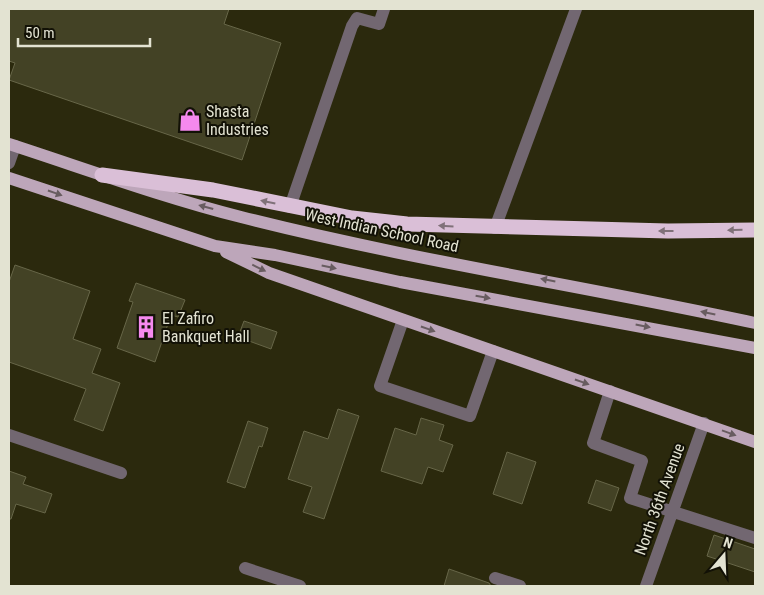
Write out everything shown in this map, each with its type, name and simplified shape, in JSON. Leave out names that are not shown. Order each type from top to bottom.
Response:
[{"type":"highway","points":[[102,175],[213,190],[352,218],[406,224],[495,228],[668,231],[755,230]]},
{"type":"main road","name":"West Indian School Road","points":[[12,145],[159,194],[242,217],[407,253],[755,323]]},
{"type":"main road","points":[[9,178],[215,246],[269,273],[755,442]]},
{"type":"main road","points":[[215,246],[275,255],[400,282],[755,348]]},
{"type":"street","points":[[290,207],[352,26],[357,18],[379,24],[384,9]]},
{"type":"street","points":[[495,228],[576,9]]},
{"type":"street","points":[[9,164],[12,145]]},
{"type":"street","points":[[403,320],[380,386],[470,416],[493,351]]},
{"type":"street","points":[[610,391],[593,443],[642,461],[630,498],[755,538]]},
{"type":"street","name":"North 36th Avenue","points":[[646,586],[704,424]]},
{"type":"street","points":[[9,434],[121,473]]},
{"type":"street","points":[[245,568],[300,586]]},
{"type":"street","points":[[496,578],[520,586]]},
{"type":"building","name":"Shasta Industries","points":[[9,9],[229,9],[224,24],[281,43],[242,160],[9,80],[15,63],[9,61]]},
{"type":"building","points":[[15,265],[90,291],[73,339],[101,349],[92,373],[120,383],[103,431],[74,420],[86,389],[9,362],[9,282]]},
{"type":"building","name":"El Zafiro Bankquet Hall","points":[[136,283],[185,300],[178,317],[171,315],[155,362],[117,348],[133,302],[129,301]]},
{"type":"building","points":[[244,321],[277,332],[271,349],[238,337]]},
{"type":"building","points":[[338,409],[359,416],[324,519],[303,512],[312,487],[288,479],[304,431],[328,439]]},
{"type":"building","points":[[421,418],[444,425],[439,440],[453,445],[443,472],[428,467],[422,484],[381,471],[395,428],[416,435]]},
{"type":"building","points":[[248,421],[268,428],[262,447],[259,446],[245,488],[227,482]]},
{"type":"building","points":[[507,452],[536,462],[522,504],[493,494]]},
{"type":"building","points":[[9,471],[26,477],[23,484],[52,494],[45,513],[16,504],[11,519],[9,519]]},
{"type":"building","points":[[596,480],[619,488],[611,511],[588,503]]},
{"type":"building","points":[[714,535],[755,549],[755,572],[707,556]]},
{"type":"building","points":[[449,569],[489,583],[491,586],[444,586]]},
{"type":"place","name":"Shasta Industries","points":[[190,120]]},
{"type":"place","name":"El Zafiro Bankquet Hall","points":[[146,327]]}]
